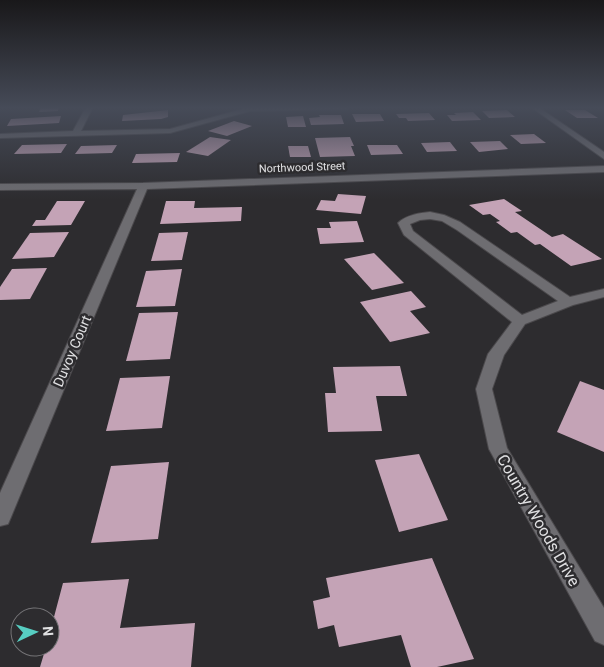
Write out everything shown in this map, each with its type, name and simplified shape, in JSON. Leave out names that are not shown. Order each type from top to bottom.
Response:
[{"type":"street","points":[[578,138],[604,156]]},
{"type":"street","name":"Northwood Street","points":[[0,187],[143,186],[604,169]]},
{"type":"street","name":"Duvoy Court","points":[[0,517],[143,186]]},
{"type":"street","points":[[568,302],[520,267],[455,224],[425,215],[414,217],[404,223],[408,233],[520,321],[568,302],[604,293]]},
{"type":"street","name":"Country Woods Drive","points":[[520,321],[496,354],[484,389],[498,450],[604,632]]},
{"type":"building","points":[[208,138],[231,140],[208,156],[186,152]]},
{"type":"building","points":[[315,138],[351,138],[355,156],[320,157]]},
{"type":"building","points":[[514,138],[540,138],[546,143],[521,144]]},
{"type":"building","points":[[500,141],[508,149],[479,152],[470,142]]},
{"type":"building","points":[[450,142],[457,151],[427,152],[421,143]]},
{"type":"building","points":[[67,144],[61,153],[14,154],[22,145]]},
{"type":"building","points":[[117,145],[112,153],[75,154],[81,146]]},
{"type":"building","points":[[367,145],[397,145],[403,154],[371,155]]},
{"type":"building","points":[[288,146],[308,146],[311,157],[290,157]]},
{"type":"building","points":[[180,153],[177,162],[132,163],[136,154]]},
{"type":"building","points":[[338,194],[366,196],[361,214],[316,210],[321,200],[335,201]]},
{"type":"building","points":[[504,199],[522,211],[515,212],[552,237],[563,234],[602,259],[571,266],[540,244],[535,245],[517,232],[511,233],[496,222],[500,221],[490,214],[483,215],[469,205]]},
{"type":"building","points":[[57,201],[85,201],[71,225],[32,226],[36,220],[45,220]]},
{"type":"building","points":[[166,201],[195,201],[194,208],[242,207],[241,221],[160,224]]},
{"type":"building","points":[[357,221],[364,242],[320,244],[317,228],[331,228],[329,222]]},
{"type":"building","points":[[69,232],[54,257],[12,259],[30,233]]},
{"type":"building","points":[[188,232],[182,260],[151,261],[159,233]]},
{"type":"building","points":[[374,253],[404,283],[372,290],[344,259]]},
{"type":"building","points":[[47,268],[30,299],[0,300],[0,287],[12,269]]},
{"type":"building","points":[[182,269],[175,306],[136,307],[146,271]]},
{"type":"building","points":[[411,291],[426,307],[410,311],[430,333],[390,342],[360,302]]},
{"type":"building","points":[[178,312],[170,359],[126,361],[139,313]]},
{"type":"building","points":[[400,366],[407,396],[376,396],[382,431],[328,432],[325,393],[336,393],[333,367]]},
{"type":"building","points":[[170,376],[162,428],[106,431],[120,378]]},
{"type":"building","points":[[580,381],[604,390],[604,452],[557,432]]},
{"type":"building","points":[[419,454],[448,520],[399,532],[375,460]]},
{"type":"building","points":[[169,462],[158,539],[91,543],[111,466]]},
{"type":"building","points":[[432,558],[474,659],[437,667],[411,667],[401,635],[339,647],[334,625],[318,629],[313,601],[330,597],[326,578]]},
{"type":"building","points":[[129,579],[120,628],[195,623],[191,667],[40,667],[43,657],[60,657],[60,607],[57,607],[63,583]]}]
